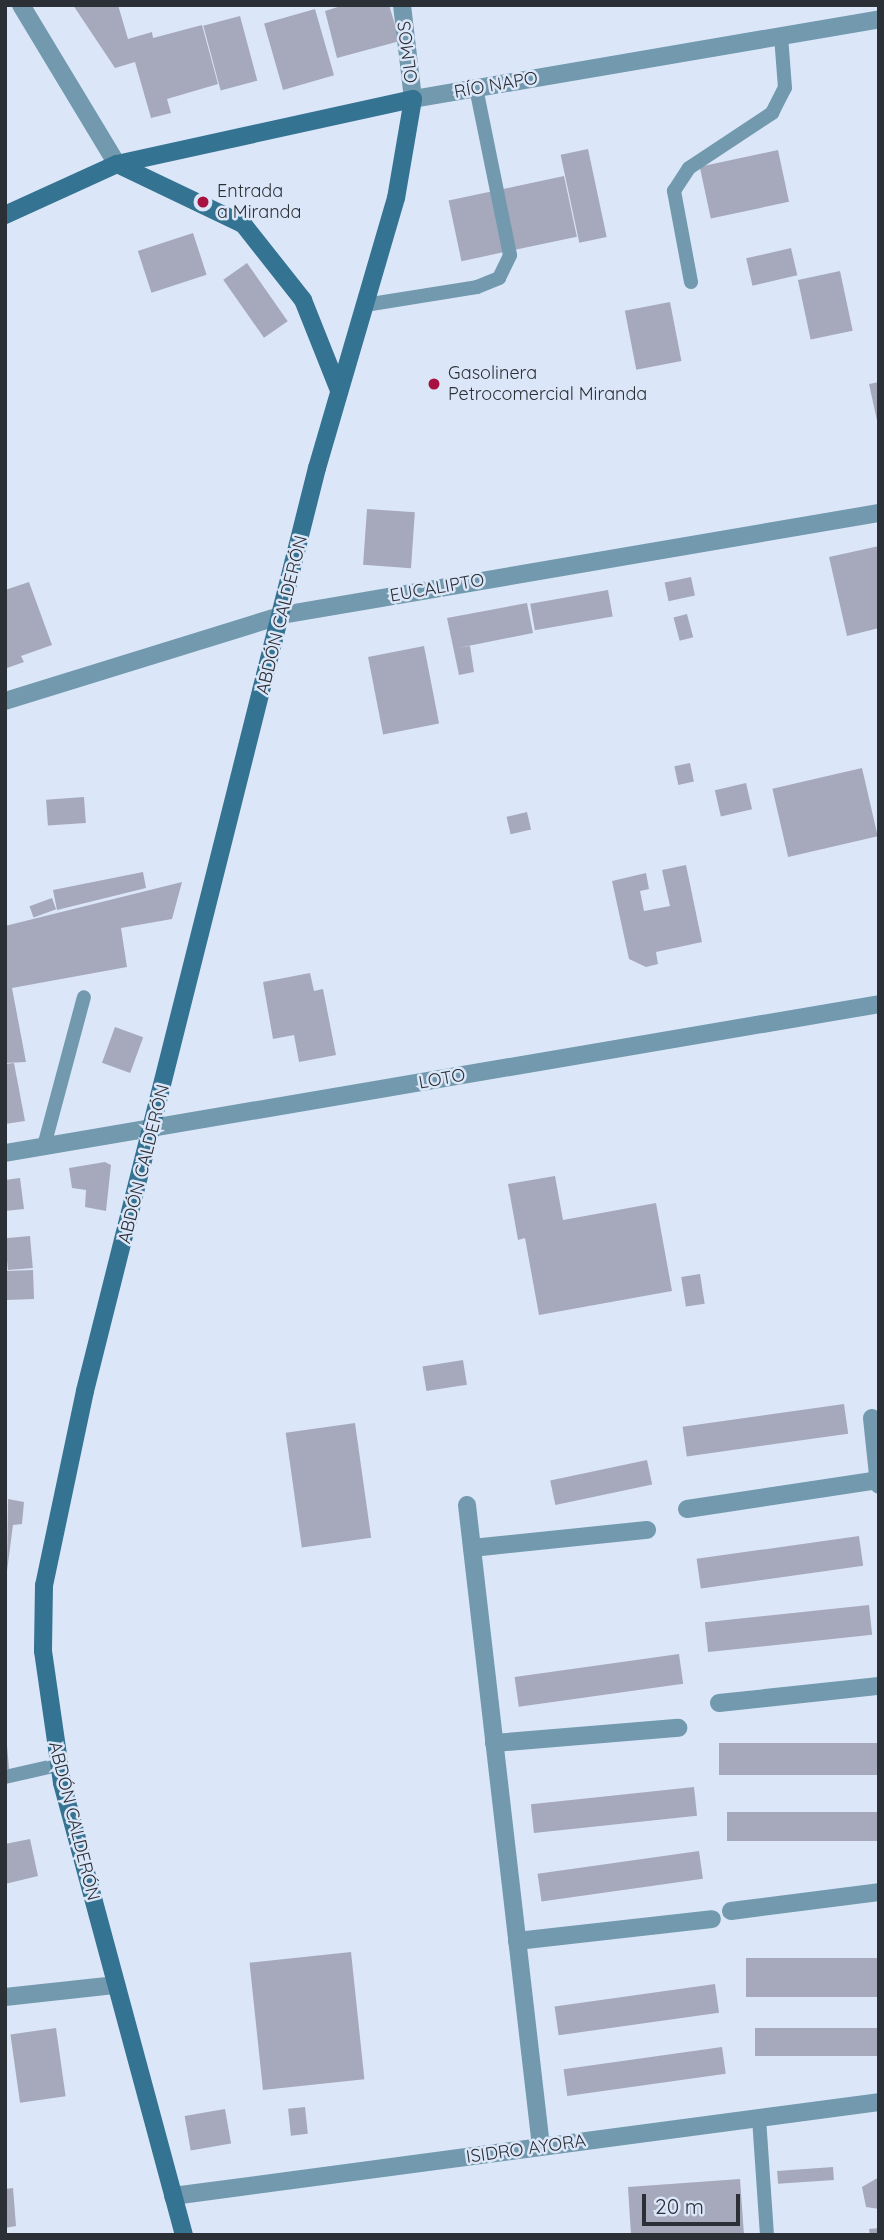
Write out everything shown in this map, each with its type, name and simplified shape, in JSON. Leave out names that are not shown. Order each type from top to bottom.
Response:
[{"type":"street","points":[[21,5],[117,164],[243,224],[303,300],[338,388]]},
{"type":"street","name":"OLMOS","points":[[402,5],[413,99]]},
{"type":"street","name":"RÍO NAPO","points":[[5,215],[117,164],[413,99],[879,19]]},
{"type":"street","name":"ABDÓN CALDERÓN","points":[[184,2235],[58,1765],[43,1651],[44,1585],[85,1391],[338,388],[396,198],[413,99]]},
{"type":"street","name":"EUCALIPTO","points":[[5,701],[282,615],[879,513]]},
{"type":"street","name":"LOTO","points":[[5,1153],[879,1004]]},
{"type":"street","points":[[687,1509],[878,1483],[872,1418]]},
{"type":"street","points":[[467,1505],[541,2147]]},
{"type":"street","points":[[472,1548],[647,1530]]},
{"type":"street","points":[[719,1703],[879,1686]]},
{"type":"street","points":[[494,1743],[678,1728]]},
{"type":"street","points":[[731,1911],[879,1892]]},
{"type":"street","points":[[517,1941],[712,1919]]},
{"type":"street","points":[[5,1997],[116,1985]]},
{"type":"street","name":"ISIDRO AYORA","points":[[173,2196],[879,2102]]},
{"type":"lane","points":[[691,282],[674,191],[689,168],[772,113],[785,88],[781,36]]},
{"type":"lane","points":[[365,305],[477,287],[499,278],[510,255],[476,88]]},
{"type":"lane","points":[[44,1146],[84,997]]},
{"type":"lane","points":[[5,1777],[58,1765]]},
{"type":"lane","points":[[759,2118],[767,2235]]},
{"type":"building","points":[[73,5],[118,5],[128,39],[152,32],[153,38],[202,25],[218,84],[167,99],[171,113],[151,118],[135,62],[115,68]]},
{"type":"building","points":[[344,5],[389,5],[400,41],[337,58],[325,11]]},
{"type":"building","points":[[315,9],[334,75],[283,90],[264,24]]},
{"type":"building","points":[[240,16],[257,81],[221,91],[203,26]]},
{"type":"building","points":[[588,149],[607,237],[579,243],[561,155]]},
{"type":"building","points":[[778,150],[789,202],[711,218],[700,167]]},
{"type":"building","points":[[564,176],[577,237],[461,261],[449,201]]},
{"type":"building","points":[[193,233],[207,275],[151,293],[138,251]]},
{"type":"building","points":[[791,248],[797,275],[752,286],[746,258]]},
{"type":"building","points":[[247,263],[288,321],[264,338],[223,280]]},
{"type":"building","points":[[840,271],[853,331],[811,340],[798,280]]},
{"type":"building","points":[[670,302],[681,361],[636,370],[625,311]]},
{"type":"building","points":[[879,382],[879,425],[878,425],[869,384]]},
{"type":"building","points":[[367,509],[415,512],[411,568],[363,565]]},
{"type":"building","points":[[879,546],[879,628],[847,636],[829,557]]},
{"type":"building","points":[[691,577],[695,596],[669,601],[665,583]]},
{"type":"building","points":[[29,582],[52,645],[21,656],[24,662],[7,668],[5,590]]},
{"type":"building","points":[[608,590],[613,617],[535,630],[530,604]]},
{"type":"building","points":[[527,603],[533,633],[458,648],[470,646],[474,672],[459,675],[447,618]]},
{"type":"building","points":[[687,614],[693,637],[680,641],[673,618]]},
{"type":"building","points":[[424,646],[439,724],[383,734],[368,657]]},
{"type":"building","points":[[690,763],[694,782],[678,785],[674,766]]},
{"type":"building","points":[[862,768],[878,836],[788,857],[772,789]]},
{"type":"building","points":[[746,783],[752,809],[721,817],[715,790]]},
{"type":"building","points":[[84,797],[86,823],[48,826],[46,800]]},
{"type":"building","points":[[527,812],[531,830],[511,834],[507,817]]},
{"type":"building","points":[[686,865],[702,942],[656,952],[658,964],[646,967],[629,959],[612,881],[646,873],[649,889],[640,891],[644,911],[670,906],[662,870]]},
{"type":"building","points":[[143,872],[146,888],[57,910],[53,890]]},
{"type":"building","points":[[182,882],[172,919],[121,928],[127,967],[12,988],[26,1062],[5,1063],[5,926]]},
{"type":"building","points":[[52,898],[56,909],[34,917],[29,906]]},
{"type":"building","points":[[310,973],[314,991],[323,989],[336,1055],[299,1062],[294,1035],[273,1039],[263,982]]},
{"type":"building","points":[[115,1027],[143,1037],[130,1073],[102,1063]]},
{"type":"building","points":[[14,1063],[25,1121],[5,1124],[5,1064]]},
{"type":"building","points":[[105,1162],[111,1165],[106,1211],[85,1207],[86,1190],[72,1188],[69,1168]]},
{"type":"building","points":[[555,1176],[563,1220],[656,1203],[672,1291],[539,1315],[525,1238],[518,1240],[508,1184]]},
{"type":"building","points":[[20,1178],[24,1209],[5,1211],[5,1180]]},
{"type":"building","points":[[30,1236],[33,1268],[8,1270],[5,1238]]},
{"type":"building","points":[[33,1270],[34,1299],[6,1300],[5,1271]]},
{"type":"building","points":[[700,1274],[705,1304],[686,1307],[681,1277]]},
{"type":"building","points":[[463,1360],[467,1385],[426,1391],[423,1366]]},
{"type":"building","points":[[844,1404],[848,1434],[687,1456],[683,1427]]},
{"type":"building","points":[[355,1423],[371,1538],[302,1548],[286,1433]]},
{"type":"building","points":[[647,1460],[652,1484],[555,1505],[550,1481]]},
{"type":"building","points":[[8,1499],[24,1502],[22,1524],[13,1525],[7,1571]]},
{"type":"building","points":[[859,1536],[863,1566],[701,1589],[697,1559]]},
{"type":"building","points":[[869,1605],[872,1635],[708,1652],[705,1622]]},
{"type":"building","points":[[679,1654],[683,1684],[519,1707],[515,1677]]},
{"type":"building","points":[[719,1743],[879,1743],[879,1775],[719,1775]]},
{"type":"building","points":[[7,1745],[9,1769],[5,1769],[5,1746]]},
{"type":"building","points":[[694,1787],[697,1816],[534,1833],[531,1804]]},
{"type":"building","points":[[727,1812],[879,1812],[879,1841],[727,1841]]},
{"type":"building","points":[[30,1839],[38,1876],[5,1884],[5,1844]]},
{"type":"building","points":[[699,1851],[703,1879],[541,1901],[538,1874]]},
{"type":"building","points":[[351,1952],[364,2079],[263,2090],[250,1963]]},
{"type":"building","points":[[746,1958],[879,1958],[879,1997],[746,1997]]},
{"type":"building","points":[[715,1984],[719,2013],[559,2035],[555,2007]]},
{"type":"building","points":[[56,2028],[66,2096],[20,2103],[10,2034]]},
{"type":"building","points":[[755,2028],[879,2028],[879,2056],[755,2056]]},
{"type":"building","points":[[722,2047],[726,2074],[567,2096],[564,2069]]},
{"type":"building","points":[[305,2107],[308,2134],[291,2136],[288,2109]]},
{"type":"building","points":[[225,2109],[231,2143],[191,2151],[185,2116]]},
{"type":"building","points":[[833,2167],[834,2180],[778,2184],[777,2171]]},
{"type":"building","points":[[879,2177],[879,2209],[866,2207],[862,2187]]},
{"type":"building","points":[[740,2179],[744,2235],[631,2235],[628,2187]]},
{"type":"building","points":[[13,2188],[16,2226],[5,2228],[5,2189]]},
{"type":"building","points":[[879,2228],[879,2235],[870,2235],[869,2229]]},
{"type":"place","name":"Entrada a Miranda","points":[[203,202]]},
{"type":"place","name":"Gasolinera Petrocomercial Miranda","points":[[434,384]]}]
